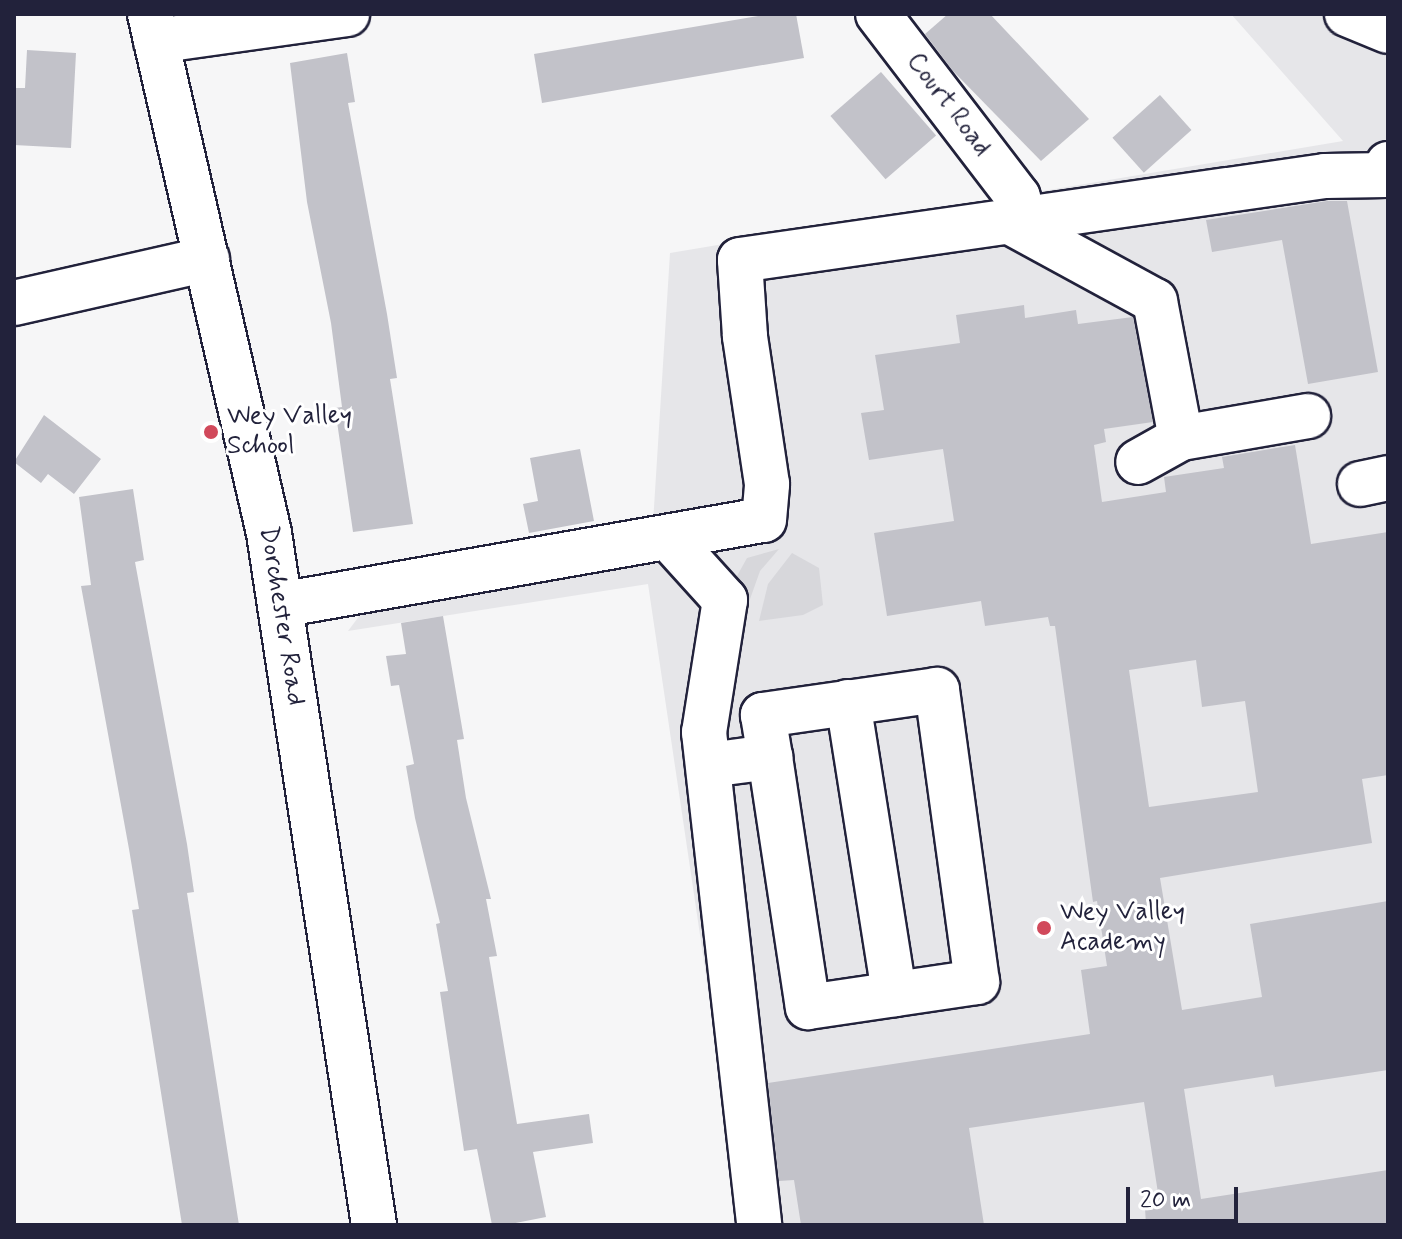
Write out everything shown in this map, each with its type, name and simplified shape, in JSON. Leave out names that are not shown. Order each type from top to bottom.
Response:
[{"type":"main road","points":[[153,28],[347,14]]},
{"type":"main road","name":"Court Road","points":[[878,14],[1017,213]]},
{"type":"main road","points":[[1347,14],[1388,31]]},
{"type":"main road","name":"Dorchester Road","points":[[153,28],[269,533],[374,1225]]},
{"type":"main road","points":[[280,605],[764,520],[767,484],[745,336],[740,260],[1017,213],[1388,171]]},
{"type":"main road","points":[[1017,213],[1155,301],[1181,438]]},
{"type":"main road","points":[[14,303],[207,259]]},
{"type":"main road","points":[[1138,462],[1181,438],[1308,416]]},
{"type":"main road","points":[[668,537],[725,600],[704,732],[759,1225]]},
{"type":"main road","points":[[937,690],[977,982],[808,1007],[763,715],[848,702],[937,690]]},
{"type":"main road","points":[[848,702],[894,994]]},
{"type":"main road","points":[[709,765],[770,757]]},
{"type":"shaded area","name":"Wey Valley Academy","points":[[1231,14],[1388,14],[1388,1225],[743,1225],[648,584],[348,631],[369,603],[652,539],[670,253],[1343,141]]},
{"type":"shaded area","points":[[779,549],[760,571],[744,616],[737,576],[747,558]]},
{"type":"shaded area","points":[[792,553],[819,568],[823,605],[803,615],[759,621],[768,584]]},
{"type":"building","points":[[770,14],[796,14],[804,58],[542,103],[534,54]]},
{"type":"building","points":[[948,14],[990,14],[1089,119],[1041,161],[953,71],[925,34]]},
{"type":"building","points":[[27,50],[76,53],[71,148],[14,145],[14,88],[25,88]]},
{"type":"building","points":[[347,53],[355,102],[348,103],[397,378],[390,379],[413,524],[353,532],[335,408],[342,407],[331,323],[307,202],[290,63]]},
{"type":"building","points":[[881,72],[936,135],[886,179],[830,116]]},
{"type":"building","points":[[1160,95],[1191,130],[1144,173],[1112,138]]},
{"type":"building","points":[[1327,201],[1347,201],[1378,372],[1308,384],[1282,240],[1212,252],[1206,220]]},
{"type":"building","points":[[1024,305],[1025,318],[1076,310],[1078,324],[1133,317],[1153,422],[1104,429],[1106,442],[1094,445],[1102,502],[1166,492],[1164,477],[1224,468],[1222,457],[1295,445],[1311,544],[1388,532],[1388,775],[1362,779],[1372,843],[1160,878],[1182,1010],[1262,997],[1250,924],[1388,901],[1388,1070],[1275,1087],[1273,1075],[1184,1089],[1201,1199],[1388,1170],[1388,1225],[1146,1225],[1145,1208],[1160,1206],[1144,1102],[969,1128],[984,1225],[801,1225],[794,1180],[779,1181],[768,1083],[1090,1034],[1081,970],[1107,966],[1097,901],[1093,902],[1055,626],[1050,626],[1048,617],[985,626],[981,601],[887,616],[874,533],[954,521],[943,449],[869,460],[861,413],[884,410],[875,355],[960,343],[956,315]],"holes":[[[1196,660],[1202,707],[1245,701],[1258,792],[1149,807],[1129,670]]]},
{"type":"building","points":[[44,415],[101,459],[74,494],[48,474],[41,483],[14,462]]},
{"type":"building","points":[[580,449],[594,521],[529,533],[523,504],[538,501],[530,458]]},
{"type":"building","points":[[133,489],[144,560],[135,562],[187,844],[194,892],[187,893],[239,1225],[182,1225],[132,910],[139,909],[81,586],[91,585],[79,497]]},
{"type":"building","points":[[443,616],[464,739],[457,740],[466,798],[491,899],[486,899],[497,956],[489,957],[517,1124],[589,1114],[593,1143],[533,1152],[546,1217],[506,1225],[492,1225],[477,1149],[464,1151],[440,992],[448,991],[436,924],[440,923],[406,766],[414,764],[399,685],[391,686],[386,656],[406,654],[401,623]]},
{"type":"place","name":"Wey Valley School","points":[[211,432]]},
{"type":"place","name":"Wey Valley Academy","points":[[1044,928]]}]
